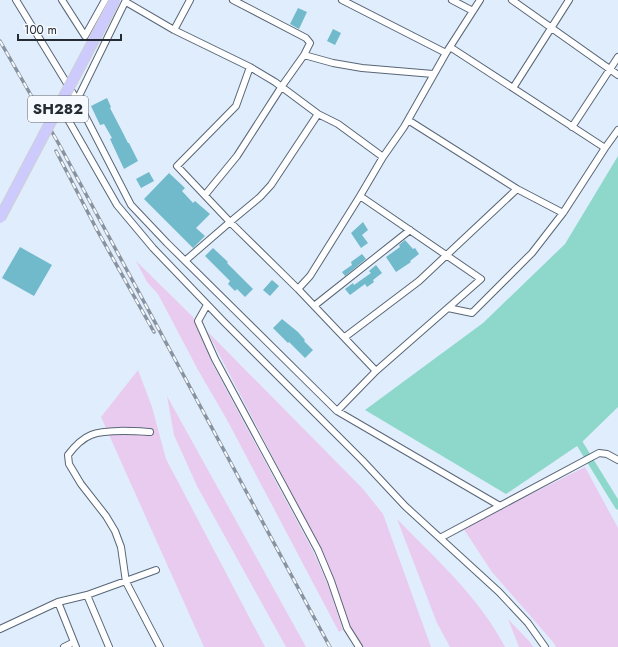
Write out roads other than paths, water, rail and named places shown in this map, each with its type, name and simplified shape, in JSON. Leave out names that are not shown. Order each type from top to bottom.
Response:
[{"type":"main road","name":"SH282","points":[[0,218],[122,1]]},
{"type":"street","points":[[16,0],[77,100],[131,205],[336,411],[500,506]]},
{"type":"street","points":[[62,0],[85,36],[105,0]]},
{"type":"street","points":[[174,30],[190,0]]},
{"type":"street","points":[[205,195],[237,156],[282,86],[310,46],[309,40],[233,0]]},
{"type":"street","points":[[342,0],[446,53]]},
{"type":"street","points":[[452,0],[473,11]]},
{"type":"street","points":[[298,289],[310,276],[383,157],[408,120],[433,74],[480,0]]},
{"type":"street","points":[[512,0],[618,75]]},
{"type":"street","points":[[513,88],[569,0]]},
{"type":"street","points":[[383,157],[338,124],[318,114],[282,86],[250,67],[174,30],[122,1],[77,100],[66,116],[117,205],[153,248],[207,305],[362,460],[405,506],[499,592],[528,623],[545,647]]},
{"type":"street","points":[[450,47],[605,148]]},
{"type":"street","points":[[304,55],[362,68],[433,74]]},
{"type":"street","points":[[572,127],[618,57]]},
{"type":"street","points":[[250,67],[236,106],[177,166],[230,222],[345,337],[376,371]]},
{"type":"street","points":[[186,260],[260,197],[270,185],[318,114]]},
{"type":"street","points":[[408,120],[517,189],[563,213]]},
{"type":"street","points":[[448,308],[472,313],[532,253],[563,213],[618,130]]},
{"type":"street","points":[[345,337],[419,281],[517,189]]},
{"type":"street","points":[[336,411],[376,371],[481,279],[360,196]]},
{"type":"street","points":[[314,306],[410,230]]},
{"type":"street","points":[[207,305],[198,321],[226,379],[318,550],[331,581],[346,628],[359,647]]},
{"type":"street","points":[[150,432],[115,431],[92,435],[76,444],[68,455],[69,464],[80,484],[106,516],[115,531],[121,547],[126,582],[160,647]]},
{"type":"street","points":[[440,538],[599,453],[606,454],[618,460]]},
{"type":"street","points":[[0,629],[58,602],[87,595],[156,570]]},
{"type":"street","points":[[87,595],[109,647]]},
{"type":"street","points":[[58,602],[75,644],[64,647]]},
{"type":"waterway","points":[[575,436],[618,506]]},
{"type":"railway","points":[[0,41],[60,146],[330,647]]},
{"type":"railway","points":[[56,151],[97,230],[154,332]]}]
